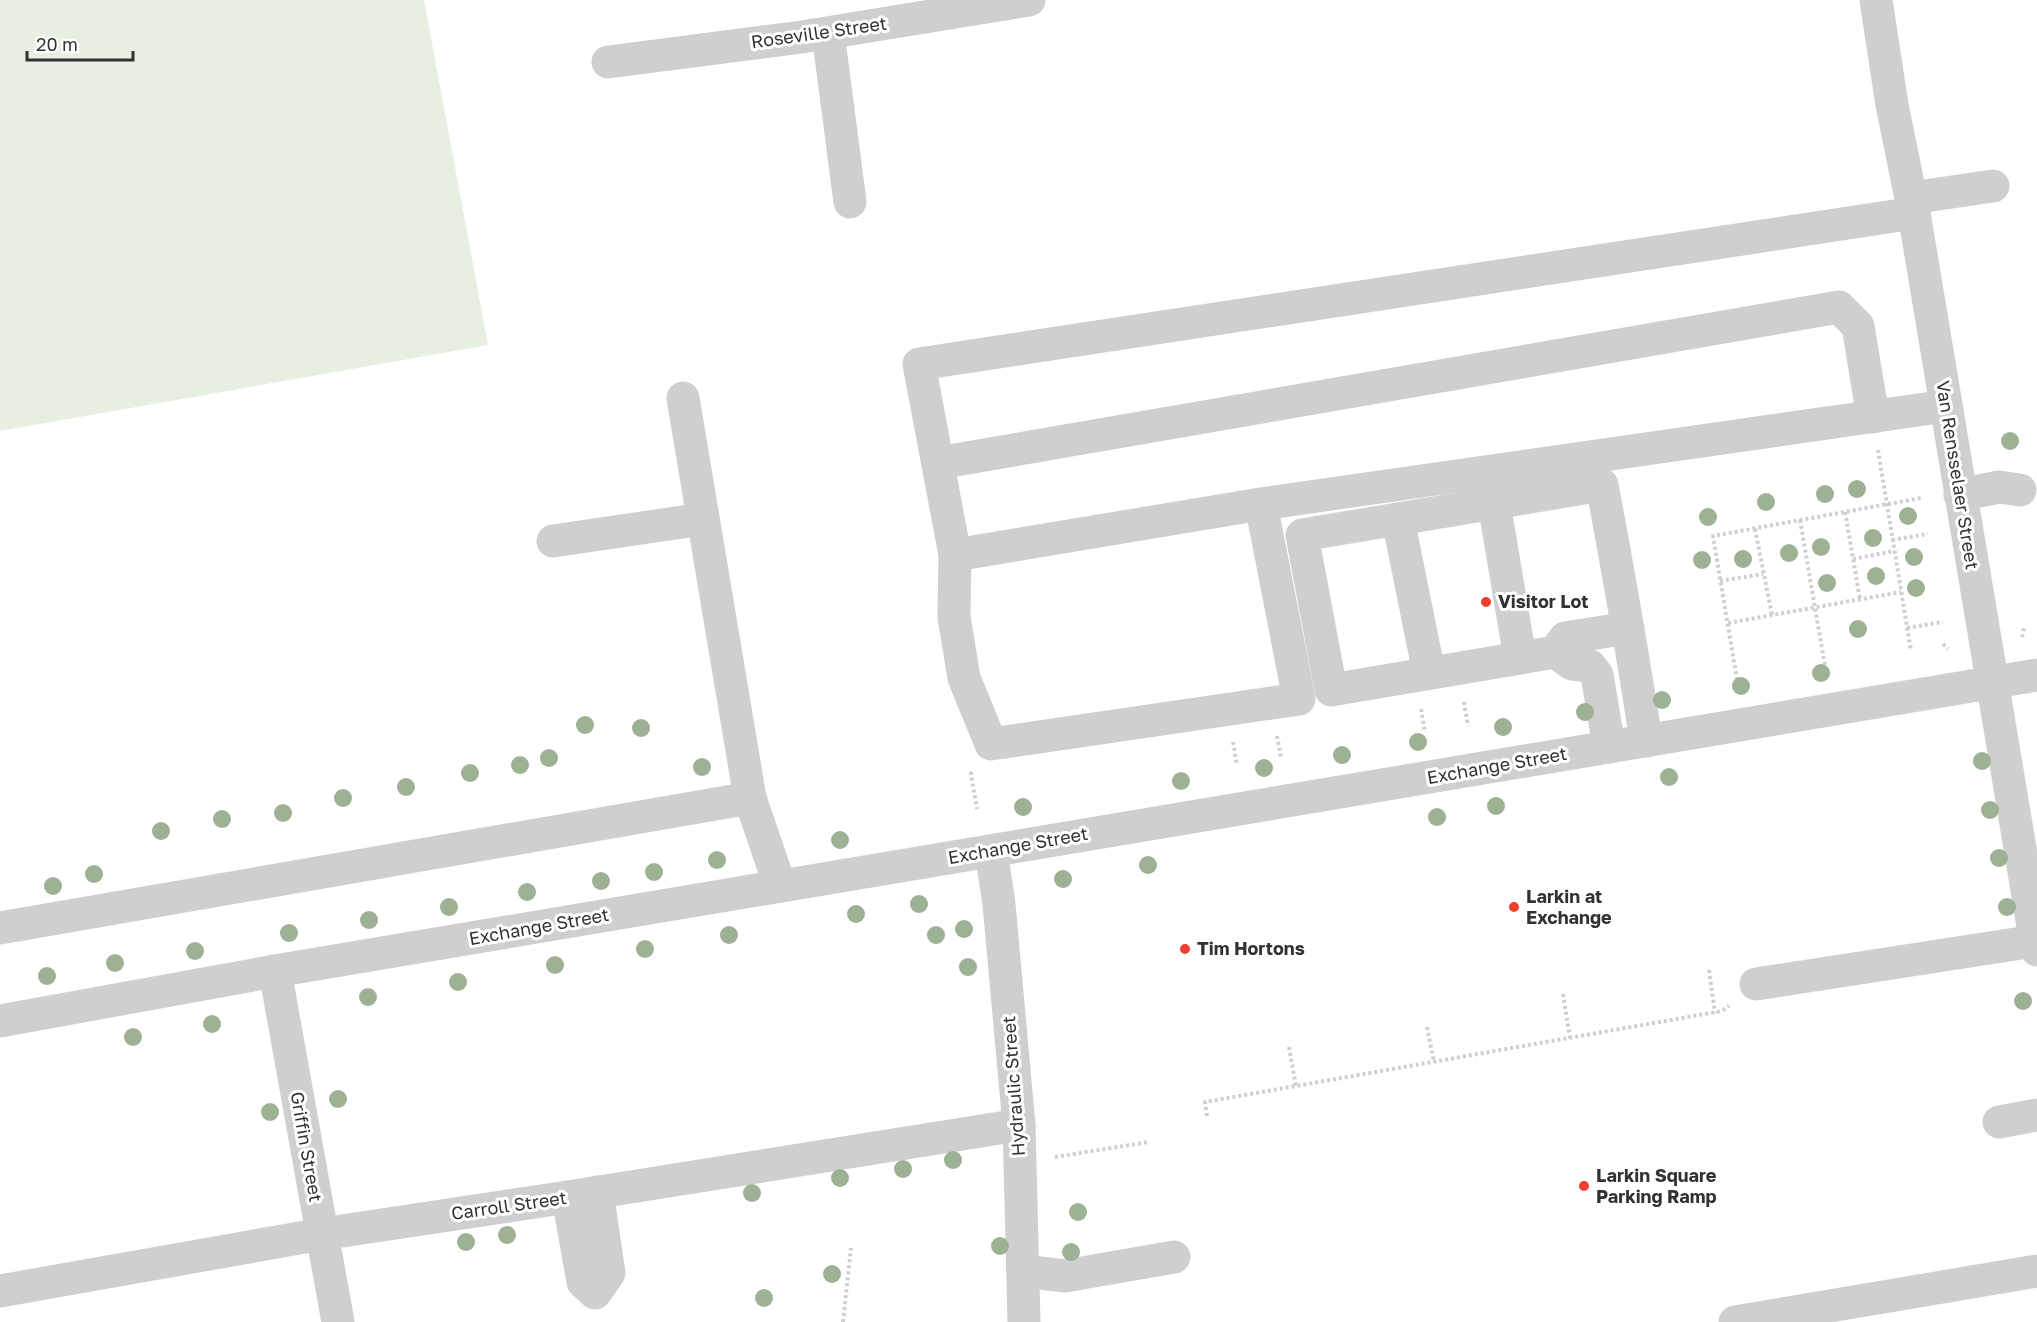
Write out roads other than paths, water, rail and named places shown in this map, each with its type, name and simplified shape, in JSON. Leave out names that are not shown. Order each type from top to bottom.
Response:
[{"type":"street","name":"Roseville Street","points":[[608,62],[828,33],[1029,0]]},
{"type":"street","name":"Van Rensselaer Street","points":[[1876,0],[1892,105],[1913,206],[2036,945]]},
{"type":"street","points":[[828,33],[850,202]]},
{"type":"street","points":[[1261,504],[1299,699],[991,744],[964,678],[954,617],[955,555],[919,364],[1913,206],[1993,186]]},
{"type":"street","points":[[938,463],[1839,307],[1858,326],[1875,432]]},
{"type":"street","points":[[683,398],[750,798],[780,886]]},
{"type":"street","points":[[955,555],[1261,504],[1875,432],[1946,406]]},
{"type":"street","points":[[1628,628],[1565,638],[1555,652],[1331,690],[1302,535],[1602,485],[1628,628],[1646,741]]},
{"type":"street","points":[[1960,495],[2000,487],[2020,490]]},
{"type":"street","points":[[1494,502],[1520,658]]},
{"type":"street","points":[[553,541],[703,519]]},
{"type":"street","points":[[1398,519],[1430,673]]},
{"type":"street","points":[[1555,652],[1572,664],[1590,666],[1597,675],[1609,747]]},
{"type":"street","name":"Exchange Street","points":[[0,1021],[275,971],[2037,675]]},
{"type":"street","points":[[0,928],[750,798]]},
{"type":"street","name":"Hydraulic Street","points":[[991,851],[999,904],[1019,1125],[1024,1322]]},
{"type":"street","points":[[1756,984],[2036,945]]},
{"type":"street","name":"Griffin Street","points":[[275,971],[338,1322]]},
{"type":"street","points":[[1999,1122],[2037,1115]]},
{"type":"street","name":"Carroll Street","points":[[0,1291],[322,1234],[1019,1125]]},
{"type":"street","points":[[1023,1271],[1065,1276],[1174,1257]]},
{"type":"street","points":[[1735,1322],[2037,1271]]},
{"type":"place","name":"Visitor Lot","points":[[1486,602]]},
{"type":"place","name":"Larkin at Exchange","points":[[1514,907]]},
{"type":"place","name":"Tim Hortons","points":[[1185,949]]},
{"type":"place","name":"Larkin Square Parking Ramp","points":[[1584,1186]]}]
